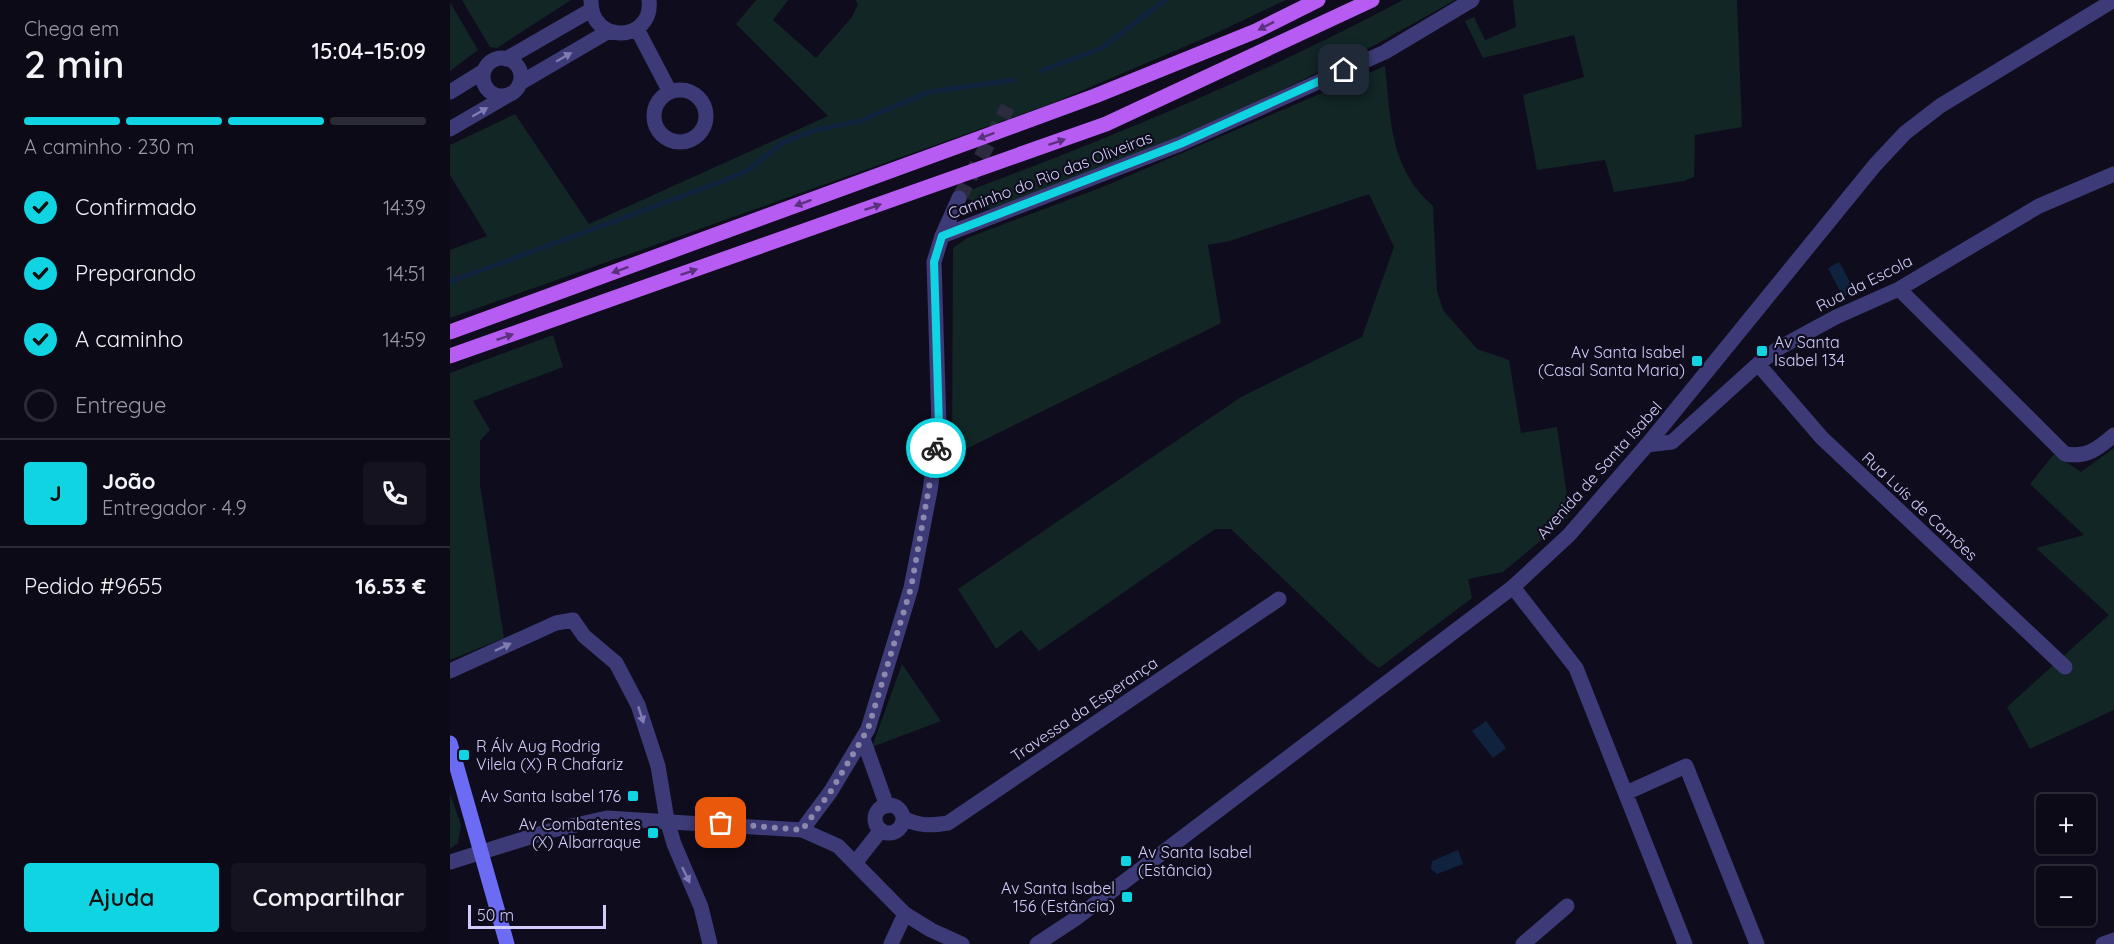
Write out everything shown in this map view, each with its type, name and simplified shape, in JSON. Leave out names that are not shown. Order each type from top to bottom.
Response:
[{"type":"main road","points":[[450,332],[1095,96],[1256,31],[1318,0]]},
{"type":"main road","points":[[450,356],[1106,124],[1372,0]]},
{"type":"main road","points":[[450,743],[507,944]]},
{"type":"street","points":[[450,129],[609,32],[628,33],[637,29],[649,13],[650,0]]},
{"type":"street","name":"Caminho do Rio das Oliveiras","points":[[802,830],[831,791],[863,739],[911,588],[930,491],[939,426],[934,262],[942,236],[1190,139],[1385,52],[1472,0]]},
{"type":"street","name":"Avenida de Santa Isabel","points":[[1037,944],[1075,919],[1513,587],[1569,535],[1647,445],[1875,165],[1905,133],[1940,106],[2114,0]]},
{"type":"street","points":[[450,92],[484,71],[491,61],[506,59],[591,5],[595,19],[609,32]]},
{"type":"street","points":[[637,29],[670,92]]},
{"type":"street","points":[[484,71],[484,83],[492,93],[504,96],[515,88],[518,67],[506,59]]},
{"type":"street","name":"Rua da Escola","points":[[1647,445],[1672,442],[1758,364],[1779,348],[1836,317],[1899,289],[2039,206],[2114,174]]},
{"type":"street","points":[[942,236],[959,198]]},
{"type":"street","points":[[1899,289],[2066,454],[2079,457],[2098,449],[2114,435]]},
{"type":"street","name":"Rua Luís de Camões","points":[[1758,364],[1822,438],[2065,667]]},
{"type":"street","points":[[1513,587],[1576,668],[1685,944]]},
{"type":"street","name":"Travessa da Esperança","points":[[887,806],[899,810],[903,818],[923,826],[948,823],[1279,599]]},
{"type":"street","points":[[450,671],[556,623],[573,620],[584,636],[616,663],[638,705],[658,765],[667,820],[679,861],[701,907],[711,944]]},
{"type":"street","points":[[863,739],[887,806],[879,810],[876,818],[880,830]]},
{"type":"street","points":[[1626,793],[1686,766],[1757,944]]},
{"type":"street","points":[[450,862],[589,820],[607,818],[802,830],[838,846],[905,914],[931,930],[962,944]]},
{"type":"street","points":[[880,830],[889,833],[897,831],[903,818]]},
{"type":"street","points":[[855,863],[880,830]]},
{"type":"street","points":[[1523,944],[1567,906]]},
{"type":"street","points":[[891,944],[905,914]]},
{"type":"street","points":[[2103,944],[2114,940]]},
{"type":"green space","points":[[462,0],[571,0],[497,48],[490,47]]},
{"type":"green space","points":[[756,0],[788,0],[773,20],[816,58],[852,17],[858,4],[855,0],[1286,0],[1212,35],[1053,103],[450,318],[450,250],[487,236],[450,175],[450,145],[515,114],[589,224],[828,116],[736,24]]},
{"type":"green space","points":[[1403,0],[1455,0],[1377,44],[1200,129],[995,211],[963,197],[965,192],[1077,149],[1242,79]]},
{"type":"green space","points":[[1513,0],[1737,0],[1742,127],[1695,135],[1694,177],[1684,181],[1614,192],[1605,160],[1537,170],[1523,95],[1584,77],[1574,35],[1483,58],[1465,21],[1474,17],[1485,40],[1516,27]]},
{"type":"green space","points":[[450,2],[478,50],[450,71]]},
{"type":"green space","points":[[1385,66],[1391,124],[1400,159],[1408,176],[1433,206],[1437,291],[1443,310],[1477,349],[1509,360],[1521,433],[1557,427],[1570,516],[1503,572],[1468,579],[1472,598],[1379,668],[1231,529],[1215,529],[1039,651],[1021,630],[996,649],[958,589],[1241,397],[1362,337],[1394,247],[1369,194],[1230,241],[1208,245],[1221,323],[952,456],[953,248],[967,238],[1105,186]]},
{"type":"green space","points":[[553,335],[563,367],[473,401],[490,430],[480,441],[480,485],[504,638],[450,660],[450,373]]},
{"type":"green space","points":[[2114,448],[2114,710],[2030,749],[2007,707],[2109,615],[2036,548],[2084,535],[2030,484],[2054,454],[2081,472]]},
{"type":"green space","points":[[902,664],[941,721],[872,747]]},
{"type":"green space","points":[[450,794],[461,825],[458,843],[450,849]]},
{"type":"water","points":[[1839,262],[1855,291],[1843,297],[1828,268]]},
{"type":"water","points":[[1486,721],[1506,748],[1493,758],[1472,731]]},
{"type":"water","points":[[1458,850],[1463,864],[1437,874],[1431,869],[1432,861]]},
{"type":"waterway","points":[[1041,71],[1102,48],[1165,0]]},
{"type":"waterway","points":[[450,282],[723,181],[750,169],[783,142],[815,130],[860,121],[929,92],[1013,80]]},
{"type":"tunnel","points":[[959,198],[1008,107]]},
{"type":"way so far","points":[[721,823],[802,830],[855,753],[868,729],[911,588],[936,448]]},
{"type":"place","name":"Av Santa Isabel 134","points":[[1762,351]]},
{"type":"place","name":"Av Santa Isabel (Casal Santa Maria)","points":[[1697,361]]},
{"type":"place","name":"R Álv Aug Rodrig Vilela (X) R Chafariz","points":[[464,755]]},
{"type":"place","name":"Av Santa Isabel 176","points":[[633,796]]},
{"type":"place","name":"Av Combatentes (X) Albarraque","points":[[653,833]]},
{"type":"place","name":"Av Santa Isabel (Estância)","points":[[1126,861]]},
{"type":"place","name":"Av Santa Isabel 156 (Estância)","points":[[1127,897]]},
{"type":"route","points":[[936,448],[939,426],[934,262],[942,236],[1180,144],[1344,70]]}]
